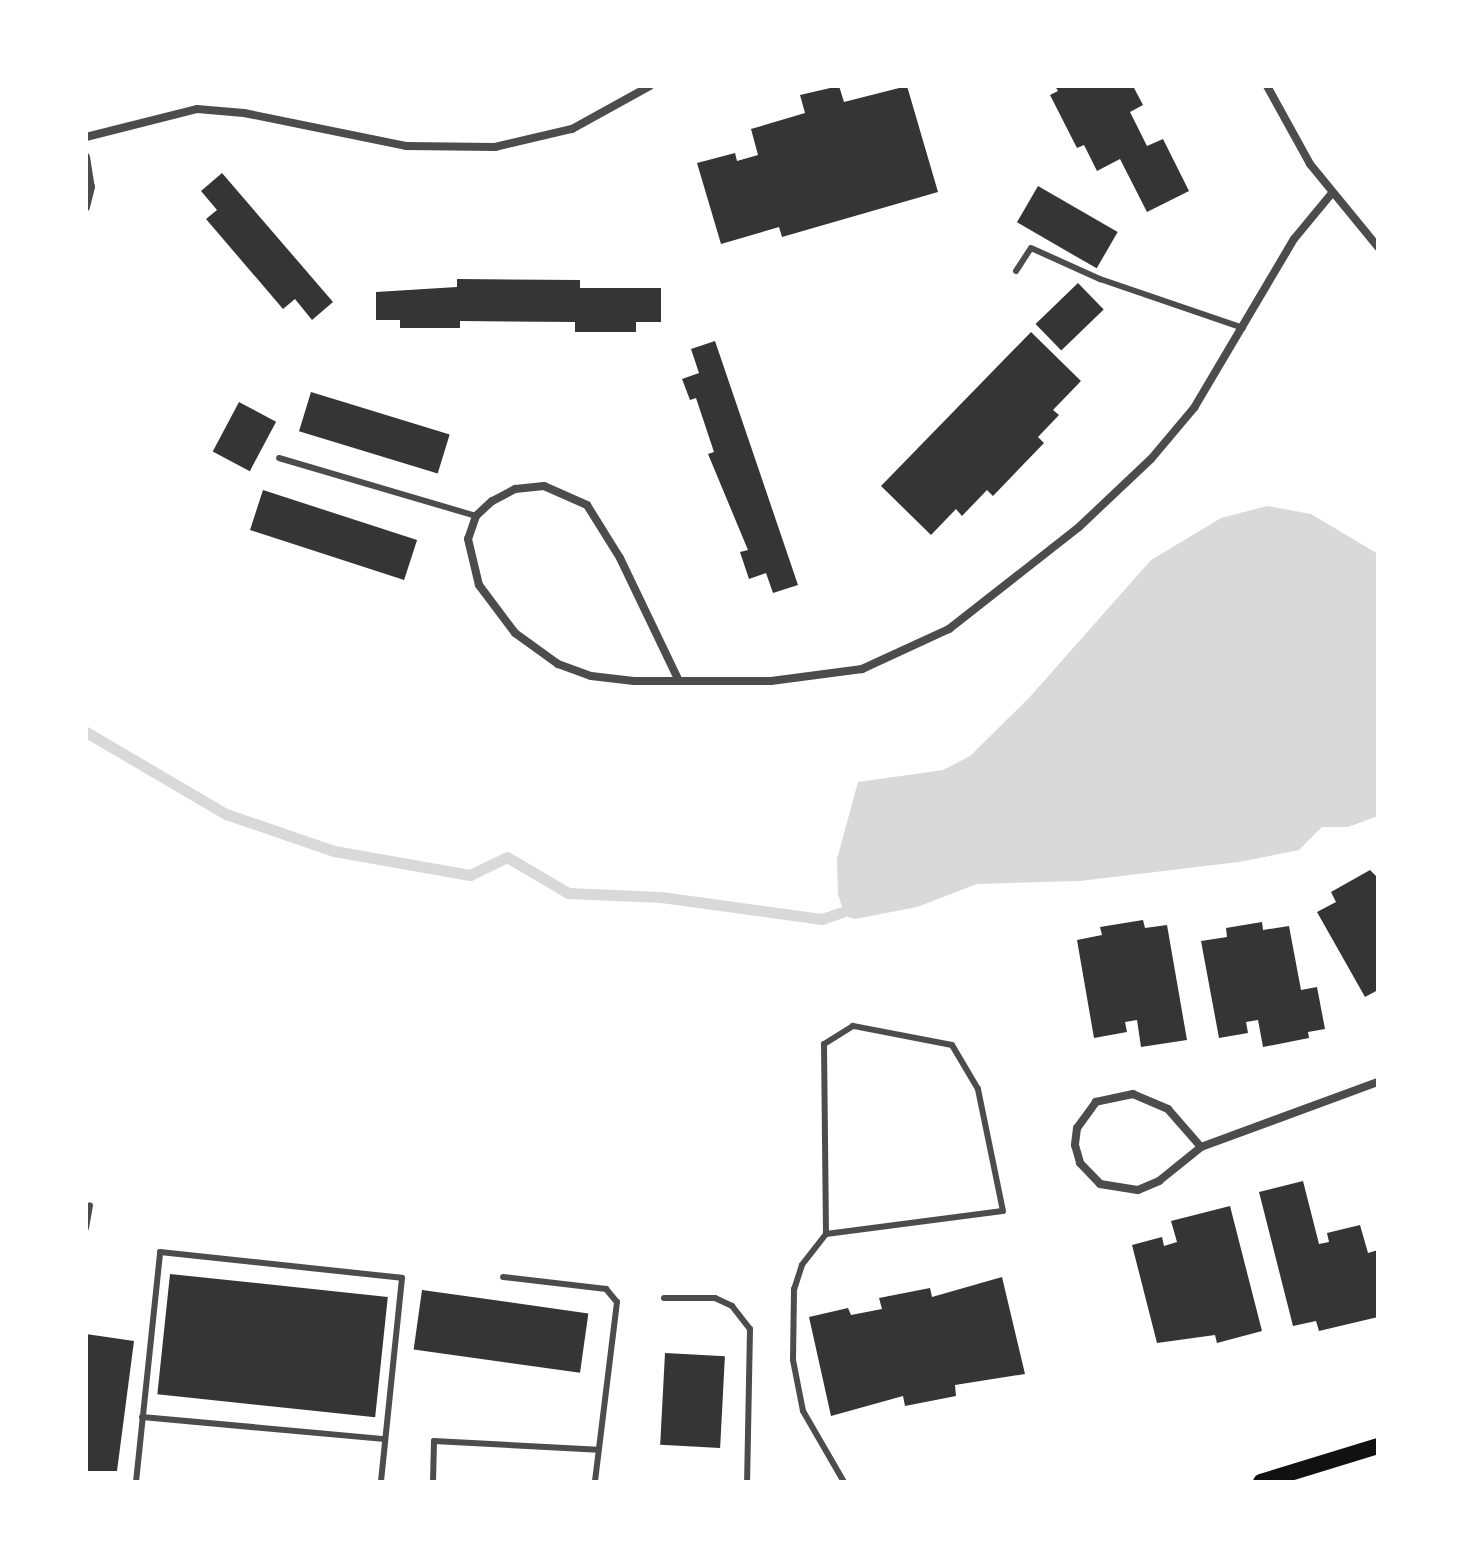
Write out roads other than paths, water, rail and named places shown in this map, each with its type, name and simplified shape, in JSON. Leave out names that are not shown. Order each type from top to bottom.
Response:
[{"type":"main road","points":[[1261,1482],[1378,1446]]},
{"type":"street","points":[[86,137],[163,113],[197,109],[244,113],[406,146],[495,147],[572,129],[650,86]]},
{"type":"street","points":[[1267,86],[1332,193],[1378,247]]},
{"type":"street","points":[[86,157],[91,187],[86,207]]},
{"type":"street","points":[[678,679],[620,558],[587,505],[544,486],[515,489],[492,501],[476,516],[468,539],[479,585],[496,611],[534,650],[591,676],[678,679],[771,681],[862,669],[949,629],[1079,527],[1151,459],[1194,408],[1294,239],[1332,193]]},
{"type":"street","points":[[1201,1147],[1168,1109],[1133,1094],[1096,1102],[1077,1128],[1075,1145],[1080,1163],[1100,1184],[1138,1190],[1159,1181],[1201,1147],[1378,1082]]},
{"type":"lane","points":[[1016,271],[1031,248],[1100,279],[1243,328]]},
{"type":"lane","points":[[279,458],[476,516]]},
{"type":"lane","points":[[826,1234],[1003,1211],[978,1089],[952,1045],[853,1026],[824,1044],[826,1234],[802,1265],[794,1289],[793,1360],[803,1411],[844,1482]]},
{"type":"lane","points":[[86,1228],[90,1205]]},
{"type":"lane","points":[[136,1482],[160,1252],[402,1278],[381,1482]]},
{"type":"lane","points":[[503,1277],[606,1289],[617,1302],[595,1482]]},
{"type":"lane","points":[[664,1298],[715,1298],[732,1306],[750,1329],[747,1482]]},
{"type":"lane","points":[[142,1417],[385,1439]]},
{"type":"lane","points":[[433,1482],[434,1441],[598,1450]]},
{"type":"waterway","points":[[86,732],[226,814],[334,851],[470,875],[507,857],[568,893],[661,897],[822,919],[842,912]]}]
